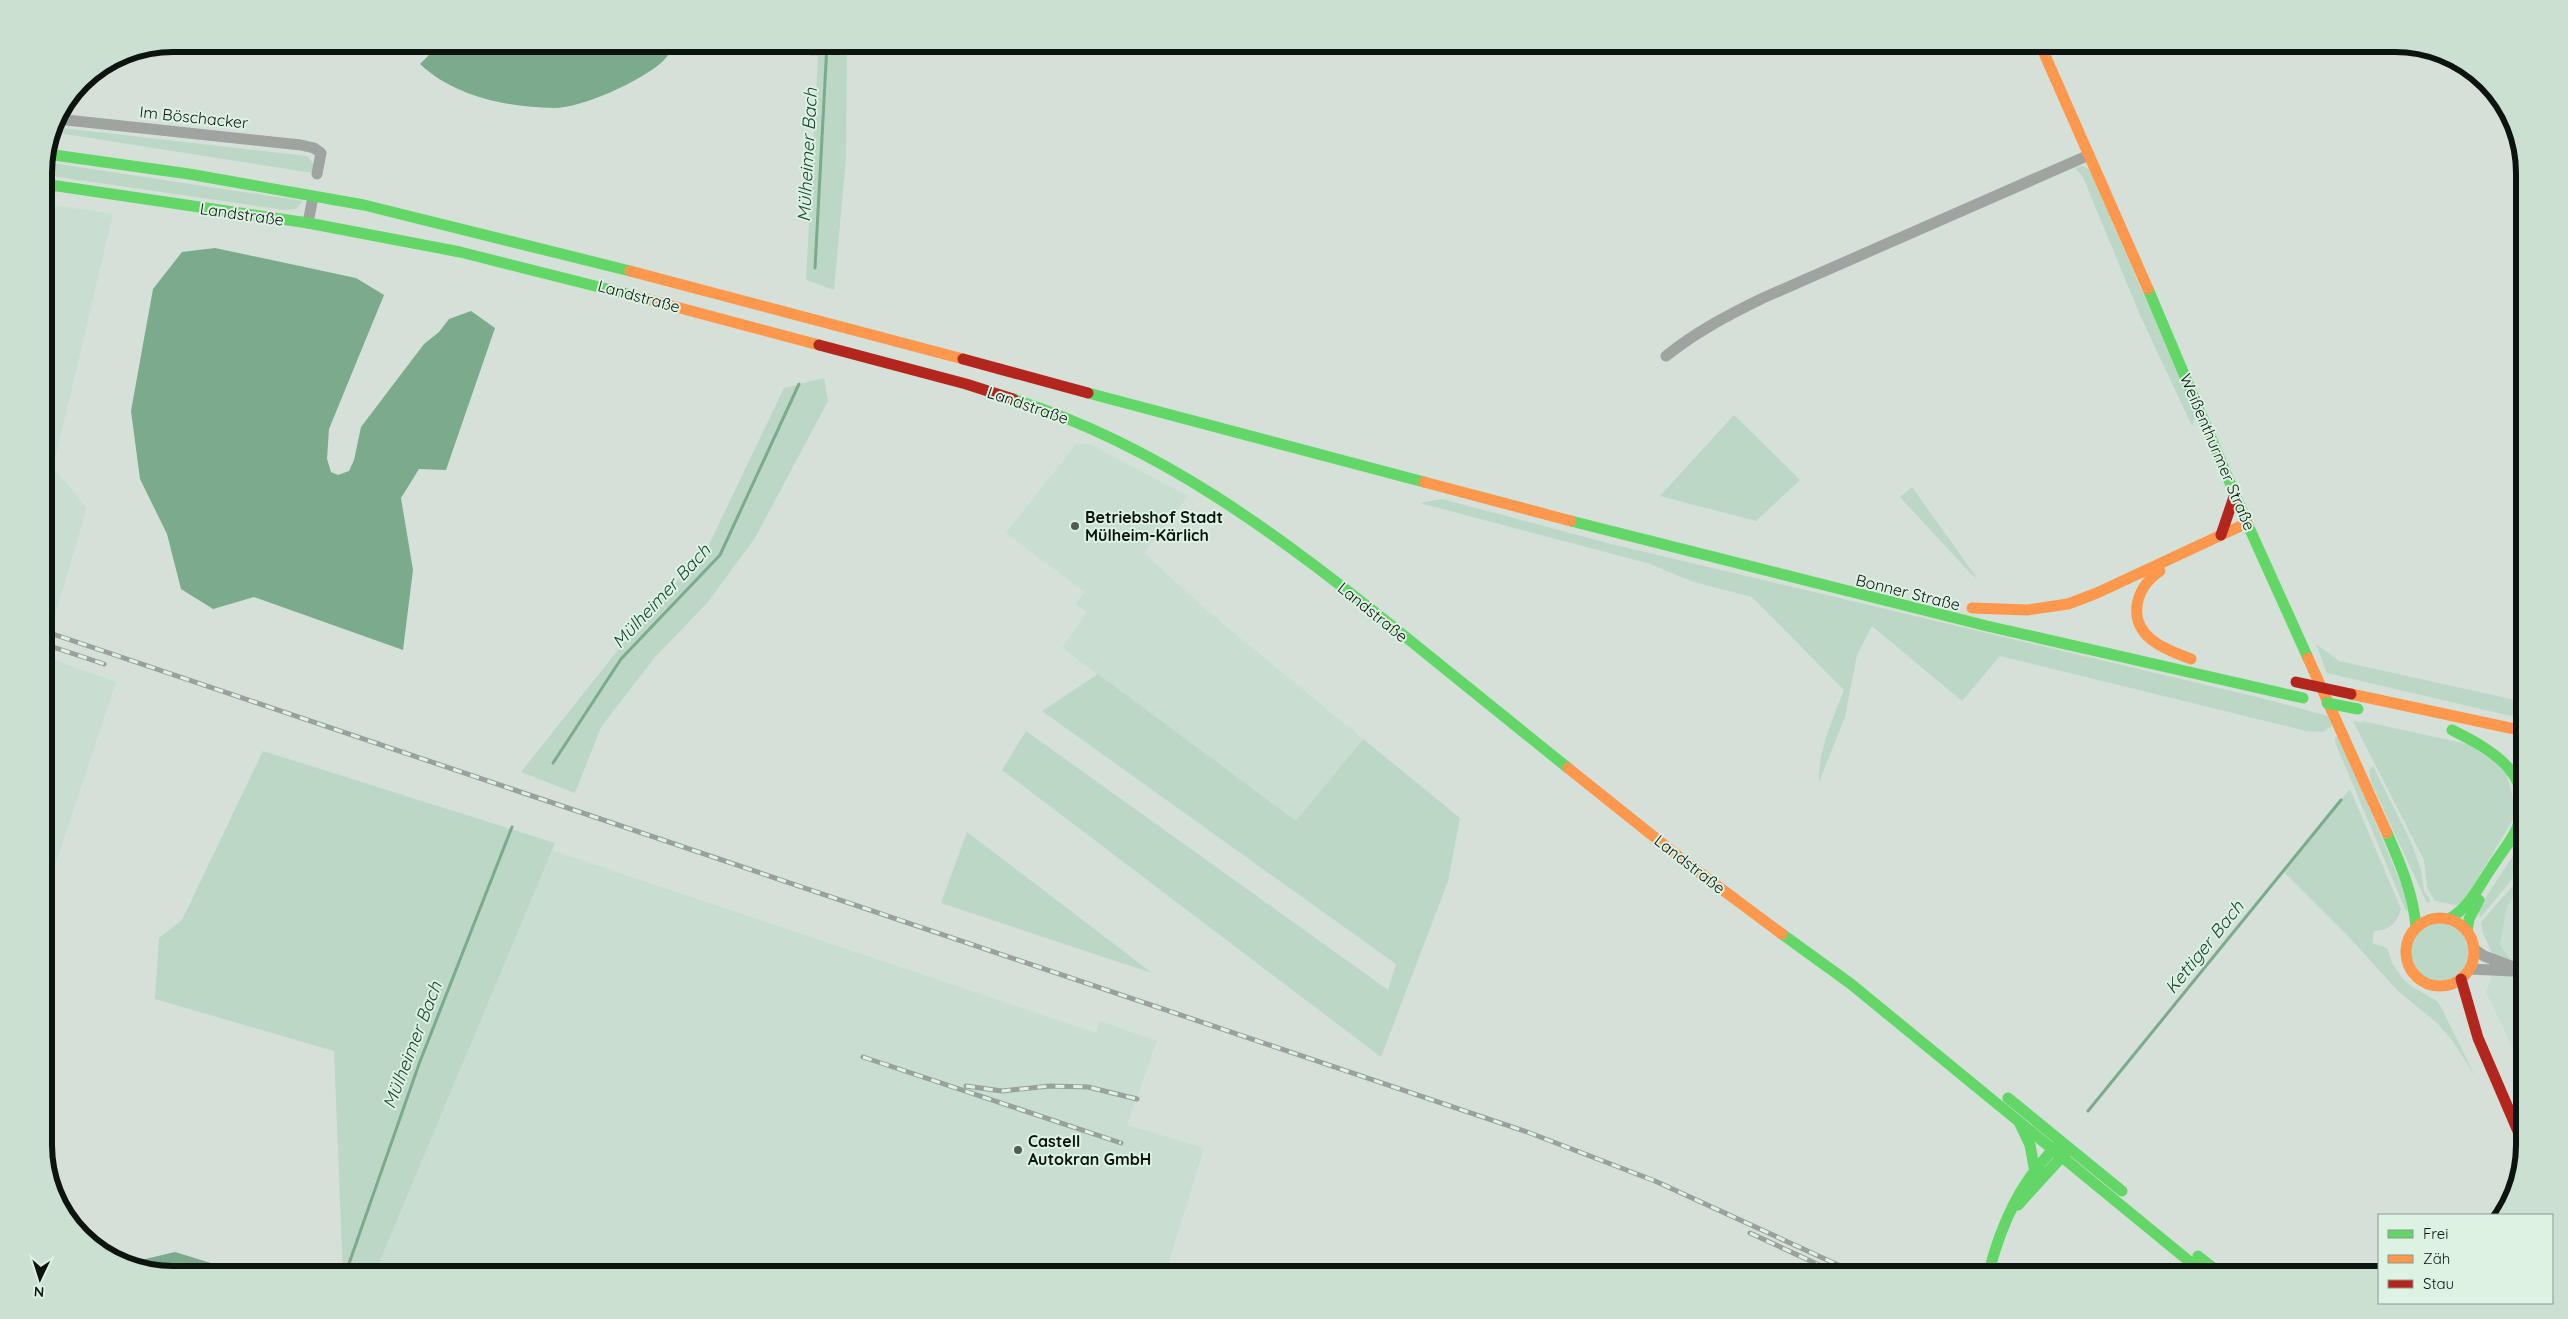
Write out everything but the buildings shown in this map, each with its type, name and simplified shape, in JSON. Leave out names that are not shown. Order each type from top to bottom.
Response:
[{"type":"main road","name":"Weißenthurmer Straße","points":[[2044,53],[2235,494],[2399,860],[2416,910],[2416,928]]},
{"type":"main road","points":[[54,155],[189,174],[374,208],[566,254],[1695,554],[1987,626],[2362,710]]},
{"type":"main road","points":[[313,178],[328,185]]},
{"type":"main road","name":"Landstraße","points":[[53,185],[308,223],[460,252],[546,272],[831,347],[1003,395],[1073,421],[1134,447],[1214,494],[1294,550],[1688,864],[1851,984]]},
{"type":"main road","points":[[2221,535],[2235,494]]},
{"type":"main road","points":[[2029,622],[1968,607],[2028,610],[2068,604],[2097,593],[2248,522]]},
{"type":"main road","points":[[2144,648],[2196,660],[2159,645],[2146,636],[2136,611],[2140,588],[2151,575],[2162,569],[2253,534]]},
{"type":"main road","points":[[2291,681],[2516,729]]},
{"type":"main road","points":[[2488,737],[2448,729],[2479,743],[2502,758],[2516,778]]},
{"type":"main road","points":[[2450,919],[2463,910],[2516,828]]},
{"type":"main road","points":[[2442,986],[2461,979],[2470,969],[2474,949],[2467,930],[2469,919],[2516,842]]},
{"type":"main road","name":"Weißenthurmer Straße","points":[[2399,860],[2428,911],[2436,918]]},
{"type":"main road","points":[[2467,930],[2450,919],[2436,918],[2425,921],[2416,928],[2406,947],[2409,966],[2422,981],[2442,986],[2454,997],[2478,1038],[2516,1126]]},
{"type":"main road","points":[[2461,979],[2478,1038]]},
{"type":"main road","points":[[1851,984],[1862,996],[2016,1118],[2062,1148],[2196,1266]]},
{"type":"main road","points":[[1851,984],[1866,992],[1920,1030],[2062,1148],[2211,1266]]},
{"type":"main road","points":[[2016,1118],[2030,1145],[2034,1167]]},
{"type":"main road","points":[[1990,1266],[1995,1248],[2018,1194],[2034,1167],[2062,1148]]},
{"type":"main road","points":[[2010,1213],[2062,1148]]},
{"type":"street","name":"Im Böschacker","points":[[66,120],[292,144],[319,150],[320,158],[313,178]]},
{"type":"street","points":[[1666,356],[1721,318],[1762,298],[2089,155]]},
{"type":"street","points":[[308,223],[312,202]]},
{"type":"street","points":[[2474,949],[2484,956],[2516,968]]},
{"type":"street","points":[[2470,969],[2516,971]]},
{"type":"shaded area","points":[[431,53],[669,53],[662,62],[626,85],[580,103],[554,108],[518,105],[482,98],[449,85],[420,64]]},
{"type":"shaded area","points":[[810,53],[847,53],[846,158],[834,290],[806,280],[818,56],[810,56]]},
{"type":"shaded area","points":[[62,128],[307,156],[314,164],[313,173],[60,133]]},
{"type":"shaded area","points":[[53,163],[303,201],[296,209],[285,210],[53,176]]},
{"type":"shaded area","points":[[2082,166],[2089,169],[2196,415],[2192,426],[2140,315],[2083,177],[2075,168]]},
{"type":"shaded area","points":[[53,205],[113,214],[53,468]]},
{"type":"shaded area","points":[[215,248],[356,278],[384,295],[329,429],[327,459],[331,472],[338,475],[349,471],[354,460],[361,427],[424,344],[439,332],[449,319],[471,311],[495,328],[446,470],[419,469],[401,498],[413,570],[403,650],[254,597],[213,609],[181,589],[167,534],[140,479],[131,411],[153,289],[182,252]]},
{"type":"shaded area","points":[[824,378],[828,401],[755,538],[707,603],[655,657],[601,727],[575,793],[521,772],[657,601],[705,553],[784,388]]},
{"type":"shaded area","points":[[1734,415],[1800,480],[1756,521],[1660,496]]},
{"type":"shaded area","points":[[1076,444],[1089,444],[1188,496],[1144,553],[1211,614],[1363,739],[1296,821],[1062,648],[1087,612],[1075,604],[1085,592],[1006,533]]},
{"type":"shaded area","points":[[53,468],[87,508],[53,618]]},
{"type":"shaded area","points":[[1912,487],[1977,578],[1971,574],[1900,497]]},
{"type":"shaded area","points":[[1442,499],[1611,544],[2261,698],[2332,717],[2334,724],[2323,732],[2306,731],[2000,656],[1962,701],[1872,626],[1857,655],[1845,717],[1819,782],[1821,758],[1831,723],[1844,690],[1752,597],[1694,582],[1647,563],[1420,503]]},
{"type":"shaded area","points":[[2316,644],[2339,661],[2516,700],[2516,717],[2327,673]]},
{"type":"shaded area","points":[[53,659],[116,682],[53,872]]},
{"type":"shaded area","points":[[1098,674],[1296,821],[1363,739],[1460,818],[1448,881],[1381,1057],[1002,770],[1026,731],[1388,990],[1396,964],[1042,711]]},
{"type":"shaded area","points":[[2353,721],[2363,723],[2362,721],[2467,744],[2505,768],[2516,808],[2516,815],[2461,906],[2435,901],[2427,888],[2424,860]]},
{"type":"shaded area","points":[[2339,735],[2412,910],[2406,911],[2335,742],[2335,738]]},
{"type":"shaded area","points":[[263,751],[555,843],[378,1266],[343,1266],[334,1051],[155,999],[159,938],[182,920]]},
{"type":"shaded area","points":[[2373,766],[2411,842],[2421,870],[2424,891],[2431,901],[2427,903],[2371,782],[2369,770]]},
{"type":"shaded area","points":[[2350,789],[2401,909],[2397,919],[2391,926],[2374,931],[2372,943],[2387,948],[2392,963],[2403,979],[2411,986],[2437,1001],[2475,1076],[2452,1040],[2437,1023],[2397,990],[2350,938],[2282,870]]},
{"type":"shaded area","points":[[967,832],[1152,973],[941,903]]},
{"type":"shaded area","points":[[552,850],[1096,1033],[1100,1021],[1157,1041],[1127,1125],[1204,1148],[1168,1266],[378,1266]]},
{"type":"shaded area","points":[[2516,852],[2516,875],[2480,918],[2478,909]]},
{"type":"shaded area","points":[[2516,882],[2516,894],[2507,907],[2500,944],[2511,961],[2494,957],[2483,933],[2481,922]]},
{"type":"shaded area","points":[[2516,894],[2516,962],[2511,961],[2500,944],[2507,907]]},
{"type":"shaded area","points":[[2434,923],[2446,923],[2456,927],[2465,936],[2469,958],[2461,973],[2446,981],[2434,981],[2424,977],[2415,968],[2411,958],[2411,946],[2415,936],[2424,927]]},
{"type":"shaded area","points":[[2493,973],[2516,976],[2516,1055],[2486,992]]},
{"type":"shaded area","points":[[175,1252],[221,1266],[158,1265],[138,1261]]},
{"type":"waterway","name":"Mülheimer Bach","points":[[815,268],[827,53]]},
{"type":"waterway","name":"Mülheimer Bach","points":[[553,763],[621,659],[720,555],[799,384]]},
{"type":"waterway","name":"Kettiger Bach","points":[[2088,1111],[2341,800]]},
{"type":"waterway","name":"Mülheimer Bach","points":[[348,1266],[419,1064],[512,827]]},
{"type":"railway","points":[[53,634],[1530,1133],[1655,1181],[1840,1266]]},
{"type":"railway","points":[[53,647],[104,664]]},
{"type":"railway","points":[[863,1057],[1121,1143]]},
{"type":"railway","points":[[966,1086],[1002,1091],[1050,1086],[1088,1087],[1137,1099]]},
{"type":"railway","points":[[1750,1233],[1822,1266]]},
{"type":"traffic: fast","points":[[54,155],[189,174],[364,205],[630,271]]},
{"type":"traffic: fast","points":[[53,185],[308,223],[460,252],[635,296]]},
{"type":"traffic: fast","points":[[2148,289],[2247,523],[2308,658]]},
{"type":"traffic: fast","points":[[1088,393],[1424,482]]},
{"type":"traffic: fast","points":[[1013,399],[1067,419],[1119,442],[1168,468],[1216,497],[1308,560],[1568,768]]},
{"type":"traffic: fast","points":[[1571,521],[1987,626],[2303,698]]},
{"type":"traffic: fast","points":[[2327,703],[2358,709]]},
{"type":"traffic: fast","points":[[2452,730],[2496,756],[2516,779]]},
{"type":"traffic: fast","points":[[2449,919],[2474,896],[2516,830]]},
{"type":"traffic: fast","points":[[2387,833],[2409,891],[2416,928]]},
{"type":"traffic: fast","points":[[2467,931],[2469,919],[2479,900]]},
{"type":"traffic: fast","points":[[1782,934],[1851,984],[2195,1266]]},
{"type":"traffic: fast","points":[[2008,1098],[2122,1191]]},
{"type":"traffic: fast","points":[[2020,1124],[2030,1145],[2034,1167]]},
{"type":"traffic: fast","points":[[1990,1266],[1999,1238],[2014,1203],[2034,1172],[2060,1143]]},
{"type":"traffic: fast","points":[[2018,1205],[2068,1150]]},
{"type":"traffic: fast","points":[[2198,1256],[2211,1266]]},
{"type":"traffic: slow","points":[[2044,53],[2148,289]]},
{"type":"traffic: slow","points":[[630,271],[963,359]]},
{"type":"traffic: slow","points":[[635,296],[819,345]]},
{"type":"traffic: slow","points":[[1424,482],[1571,521]]},
{"type":"traffic: slow","points":[[1972,608],[2027,610],[2068,604],[2097,593],[2247,523]]},
{"type":"traffic: slow","points":[[2160,571],[2145,586],[2140,595],[2137,604],[2139,623],[2144,632],[2156,643],[2191,659]]},
{"type":"traffic: slow","points":[[2308,658],[2387,833]]},
{"type":"traffic: slow","points":[[2351,694],[2516,729]]},
{"type":"traffic: slow","points":[[1568,768],[1688,864],[1782,934]]},
{"type":"traffic: slow","points":[[2440,918],[2453,921],[2464,928],[2471,939],[2474,952],[2471,965],[2464,976],[2453,983],[2440,986],[2427,983],[2416,976],[2409,965],[2406,952],[2409,939],[2416,928],[2427,921],[2440,918]]},
{"type":"traffic: jam","points":[[819,345],[966,384],[1013,399]]},
{"type":"traffic: jam","points":[[963,359],[1088,393]]},
{"type":"traffic: jam","points":[[2221,535],[2235,494]]},
{"type":"traffic: jam","points":[[2296,682],[2351,694]]},
{"type":"traffic: jam","points":[[2461,979],[2478,1038],[2516,1126]]},
{"type":"place","name":"Betriebshof Stadt Mülheim-Kärlich","points":[[1075,526]]},
{"type":"place","name":"Castell Autokran GmbH","points":[[1018,1150]]}]
